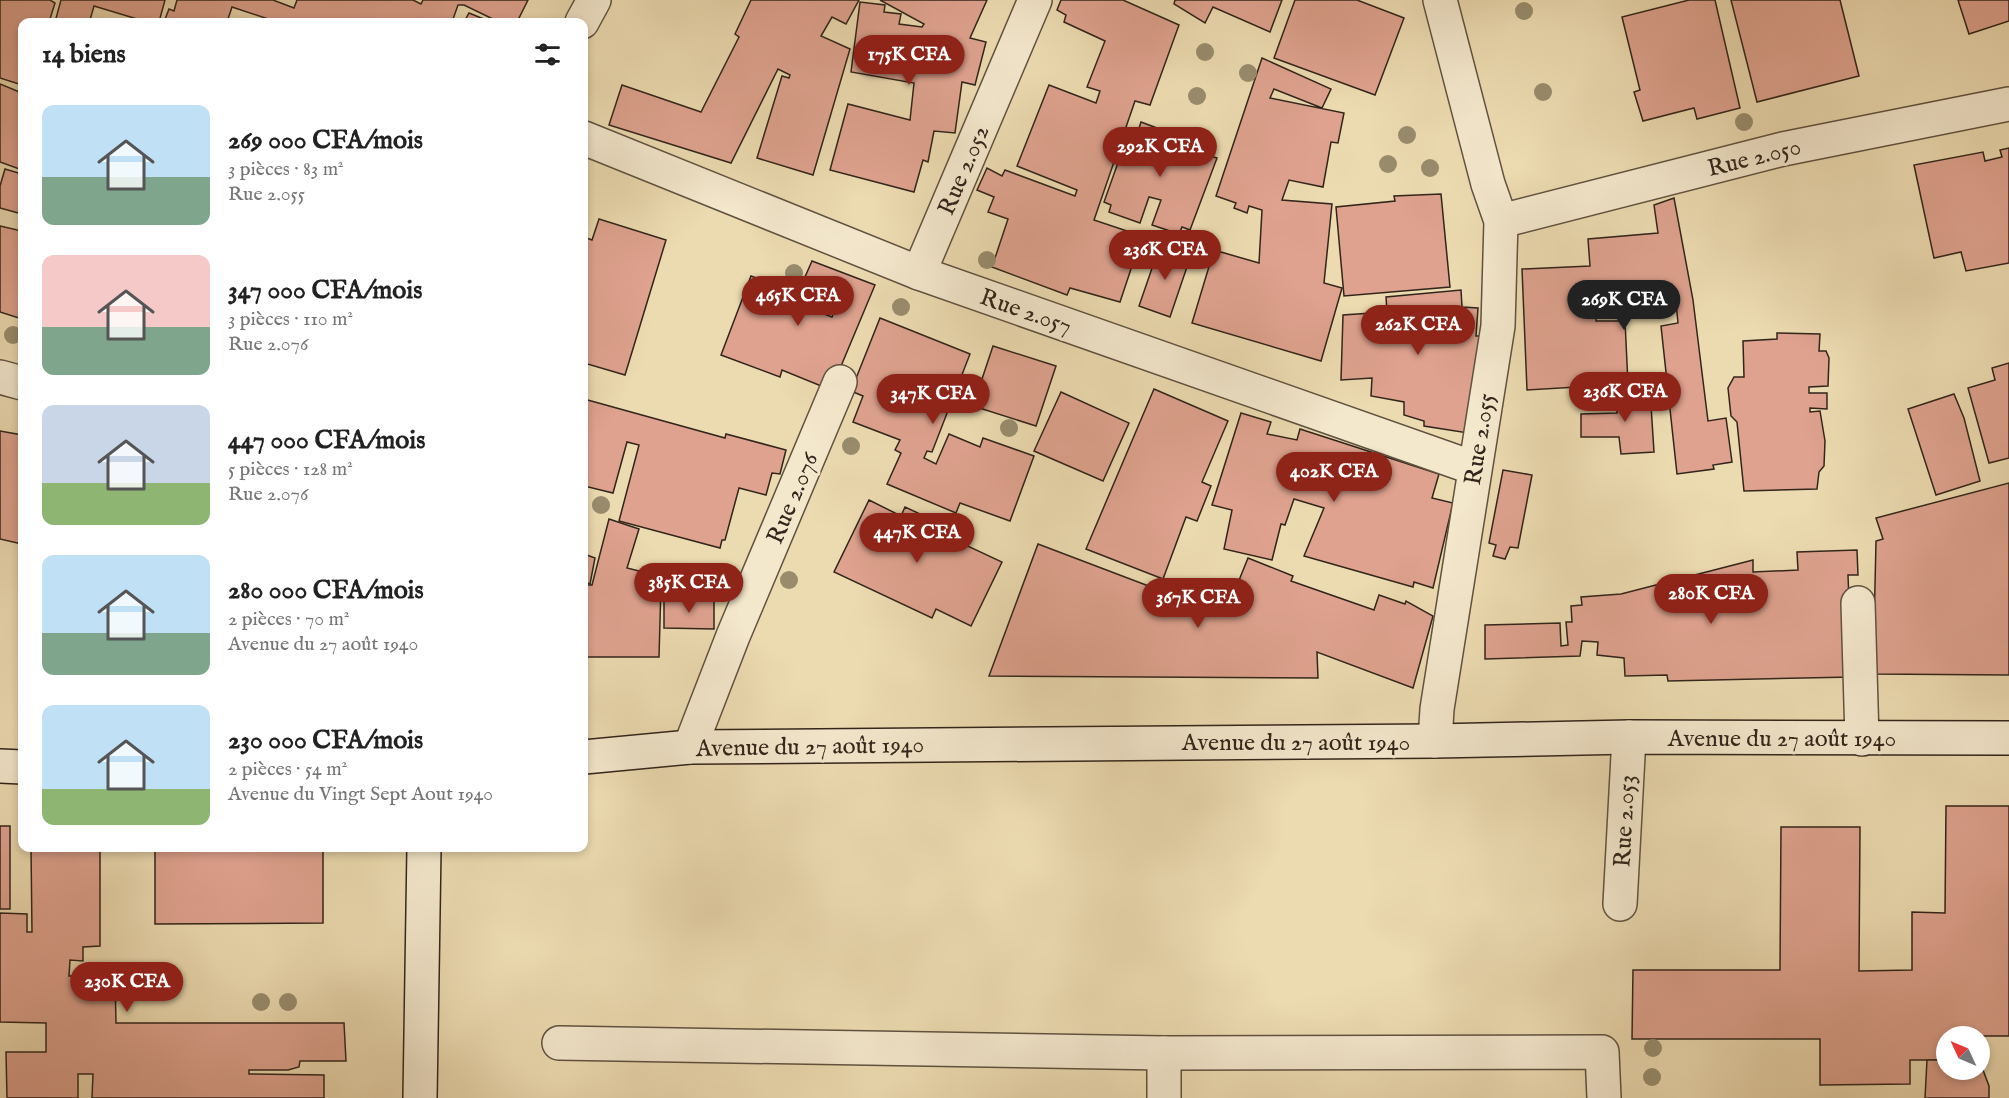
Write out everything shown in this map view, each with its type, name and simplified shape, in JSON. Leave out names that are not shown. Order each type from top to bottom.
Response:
[{"type":"street","points":[[584,18],[594,0]]},
{"type":"street","name":"Rue 2.052","points":[[919,273],[1035,0]]},
{"type":"street","name":"Rue 2.055","points":[[1435,741],[1437,709],[1498,326],[1501,221],[1488,184],[1440,0]]},
{"type":"street","name":"Rue 2.050","points":[[1501,221],[1783,149],[2009,104]]},
{"type":"street","name":"Rue 2.057","points":[[588,140],[919,273],[1474,468]]},
{"type":"street","points":[[0,378],[18,382]]},
{"type":"street","name":"Rue 2.076","points":[[690,747],[733,636],[840,382]]},
{"type":"street","points":[[1858,603],[1862,739]]},
{"type":"street","name":"Avenue du 27 août 1940","points":[[588,757],[690,747],[1435,741],[1629,737],[2009,738]]},
{"type":"street","name":"Rue 2.053","points":[[1620,904],[1629,737]]},
{"type":"street","points":[[0,766],[18,767]]},
{"type":"street","points":[[420,1098],[424,852]]},
{"type":"street","points":[[559,1044],[1164,1053],[1602,1052],[1604,1098]]},
{"type":"street","points":[[1164,1053],[1164,1098]]},
{"type":"building","points":[[0,0],[50,0],[55,3],[50,18],[18,18],[18,84],[0,78]]},
{"type":"building","points":[[61,0],[165,0],[160,18],[134,18],[94,6],[91,18],[56,18]]},
{"type":"building","points":[[177,0],[273,0],[294,8],[297,0],[413,0],[421,4],[423,0],[528,0],[519,18],[491,18],[464,5],[458,5],[453,18],[265,18],[232,7],[228,18],[166,18],[169,9],[174,11]]},
{"type":"building","points":[[751,0],[859,0],[846,24],[832,17],[821,36],[850,49],[813,175],[757,158],[782,76],[789,78],[790,75],[778,69],[731,163],[609,125],[622,85],[701,112],[739,37],[735,34]]},
{"type":"building","points":[[880,0],[987,0],[970,38],[986,42],[975,85],[962,82],[955,133],[934,131],[928,162],[923,160],[914,192],[830,170],[848,104],[910,120],[914,83],[851,72],[860,2],[885,5],[884,12],[901,14],[899,24],[922,27],[924,24]]},
{"type":"building","points":[[1061,0],[1123,0],[1179,25],[1150,105],[1135,101],[1094,220],[1142,236],[1120,302],[1070,288],[1067,295],[992,267],[1008,219],[988,212],[994,197],[977,190],[987,168],[1002,176],[1005,170],[1075,196],[1077,190],[1017,166],[1049,85],[1096,103],[1100,91],[1087,87],[1105,41],[1064,22],[1066,15],[1057,10]]},
{"type":"building","points":[[1175,0],[1282,0],[1270,32],[1213,7],[1205,23],[1174,4]]},
{"type":"building","points":[[1295,0],[1357,0],[1404,18],[1375,95],[1274,58]]},
{"type":"building","points":[[1689,0],[1715,0],[1740,108],[1697,119],[1694,108],[1643,121],[1634,92],[1640,90],[1622,17]]},
{"type":"building","points":[[1731,0],[1840,0],[1859,76],[1757,102]]},
{"type":"building","points":[[1958,0],[2009,0],[2009,21],[1969,34]]},
{"type":"building","points":[[469,13],[481,18],[466,18]]},
{"type":"building","points":[[1262,58],[1331,89],[1322,108],[1274,89],[1270,98],[1344,113],[1338,143],[1331,142],[1323,187],[1289,180],[1282,200],[1332,204],[1324,283],[1342,288],[1321,361],[1192,323],[1214,250],[1259,263],[1262,210],[1249,206],[1247,213],[1234,208],[1236,203],[1216,196]]},
{"type":"building","points":[[0,84],[18,91],[18,169],[0,162]]},
{"type":"building","points":[[1141,122],[1210,148],[1207,155],[1217,158],[1190,230],[1182,227],[1179,234],[1152,225],[1161,200],[1149,197],[1140,223],[1109,212],[1111,205],[1104,202],[1130,129],[1138,131]]},
{"type":"building","points":[[2009,148],[2009,263],[1966,271],[1961,252],[1934,258],[1914,165],[1983,152],[1985,161],[2002,157],[2000,150]]},
{"type":"building","points":[[5,169],[18,173],[18,213],[0,208],[0,186]]},
{"type":"building","points":[[1441,194],[1450,287],[1344,296],[1336,207],[1395,201],[1394,196]]},
{"type":"building","points":[[1674,198],[1693,300],[1708,421],[1726,418],[1732,462],[1713,465],[1714,469],[1677,474],[1661,326],[1678,323],[1676,303],[1667,304],[1664,291],[1622,293],[1622,299],[1596,300],[1596,321],[1625,321],[1628,384],[1527,390],[1522,269],[1590,266],[1588,239],[1658,233],[1654,205]]},
{"type":"building","points":[[599,219],[666,240],[625,375],[588,364],[588,238],[592,240]]},
{"type":"building","points":[[0,226],[18,230],[18,318],[0,312]]},
{"type":"building","points":[[1160,245],[1191,255],[1170,317],[1139,306]]},
{"type":"building","points":[[812,261],[875,285],[831,390],[782,370],[780,377],[721,355],[751,276],[797,293],[793,302],[832,317],[838,301],[801,286]]},
{"type":"building","points":[[1461,290],[1462,307],[1478,308],[1476,336],[1482,336],[1468,433],[1424,426],[1424,421],[1404,415],[1404,402],[1371,396],[1372,378],[1341,380],[1343,315],[1387,312],[1386,297]]},
{"type":"building","points":[[880,318],[970,354],[932,452],[927,451],[924,458],[936,464],[949,434],[980,447],[983,438],[1034,456],[1010,521],[960,503],[956,513],[887,484],[901,453],[895,450],[900,440],[853,422],[863,396],[851,391]]},
{"type":"building","points":[[1777,333],[1820,334],[1819,351],[1826,351],[1829,358],[1828,386],[1809,387],[1809,393],[1827,393],[1827,409],[1810,408],[1810,412],[1820,411],[1825,441],[1824,466],[1819,472],[1817,489],[1744,491],[1737,422],[1731,416],[1728,388],[1734,377],[1744,377],[1743,341],[1777,339]]},
{"type":"building","points":[[993,346],[1056,366],[1036,426],[973,406]]},
{"type":"building","points":[[2009,363],[2009,458],[1989,463],[1968,388],[1995,380],[1992,368]]},
{"type":"building","points":[[1154,389],[1228,421],[1202,482],[1211,486],[1197,521],[1186,517],[1163,579],[1086,549]]},
{"type":"building","points":[[1650,390],[1654,452],[1621,454],[1619,437],[1581,437],[1581,414],[1617,413],[1616,392]]},
{"type":"building","points":[[1061,392],[1129,423],[1103,481],[1034,451]]},
{"type":"building","points":[[1954,394],[1964,418],[1980,481],[1936,495],[1908,409]]},
{"type":"building","points":[[588,400],[725,438],[726,434],[786,450],[780,474],[772,473],[766,495],[739,488],[725,540],[722,540],[720,548],[619,521],[639,445],[627,442],[613,493],[588,487]]},
{"type":"building","points":[[1241,413],[1271,422],[1267,434],[1297,440],[1300,429],[1439,474],[1432,498],[1453,503],[1433,588],[1414,582],[1413,587],[1304,556],[1324,508],[1294,499],[1285,525],[1281,524],[1272,560],[1224,549],[1232,510],[1212,505]]},
{"type":"building","points":[[0,431],[18,434],[18,543],[0,539]]},
{"type":"building","points":[[1503,470],[1532,475],[1518,548],[1510,547],[1505,559],[1493,556],[1496,545],[1489,543]]},
{"type":"building","points":[[2009,483],[2009,675],[1873,674],[1876,541],[1883,539],[1876,518]]},
{"type":"building","points":[[869,500],[901,516],[905,507],[933,520],[929,528],[1002,562],[971,626],[936,609],[932,618],[834,572]]},
{"type":"building","points":[[609,519],[639,529],[627,568],[651,574],[648,585],[661,585],[659,657],[588,657],[588,585],[592,585]]},
{"type":"building","points":[[1038,544],[1225,615],[1248,558],[1293,576],[1291,581],[1374,610],[1379,595],[1405,604],[1406,601],[1433,616],[1413,688],[1317,652],[1318,678],[989,676]]},
{"type":"building","points":[[1857,550],[1858,575],[1848,575],[1852,677],[1668,681],[1667,675],[1625,676],[1624,658],[1597,655],[1598,642],[1582,641],[1580,656],[1485,659],[1485,625],[1560,623],[1561,646],[1568,645],[1566,622],[1572,622],[1571,606],[1582,605],[1581,597],[1621,594],[1753,560],[1753,572],[1798,570],[1797,552]]},
{"type":"building","points":[[588,555],[595,558],[590,584],[588,583]]},
{"type":"building","points":[[664,599],[714,601],[714,629],[664,628]]},
{"type":"building","points":[[1946,806],[2009,806],[2009,1036],[1990,1036],[1990,1026],[1936,1026],[1936,1060],[1910,1060],[1910,1084],[1820,1085],[1820,1039],[1632,1039],[1633,970],[1780,970],[1781,827],[1860,827],[1859,971],[1912,970],[1912,912],[1945,913]]},
{"type":"building","points":[[0,826],[10,826],[10,909],[0,909]]},
{"type":"building","points":[[31,852],[100,852],[100,946],[83,947],[83,961],[70,960],[69,976],[115,976],[116,1023],[344,1023],[346,1061],[300,1061],[299,1067],[288,1070],[249,1070],[249,1074],[324,1075],[324,1098],[92,1098],[93,1074],[78,1074],[78,1098],[7,1098],[6,1052],[46,1052],[46,1023],[0,1022],[0,913],[27,914],[27,932],[32,932]]},
{"type":"building","points":[[155,852],[323,852],[323,923],[155,924]]},
{"type":"building","points":[[1927,1060],[1936,1060],[1936,1080],[1987,1080],[1989,1086],[1989,1098],[1925,1098]]}]
